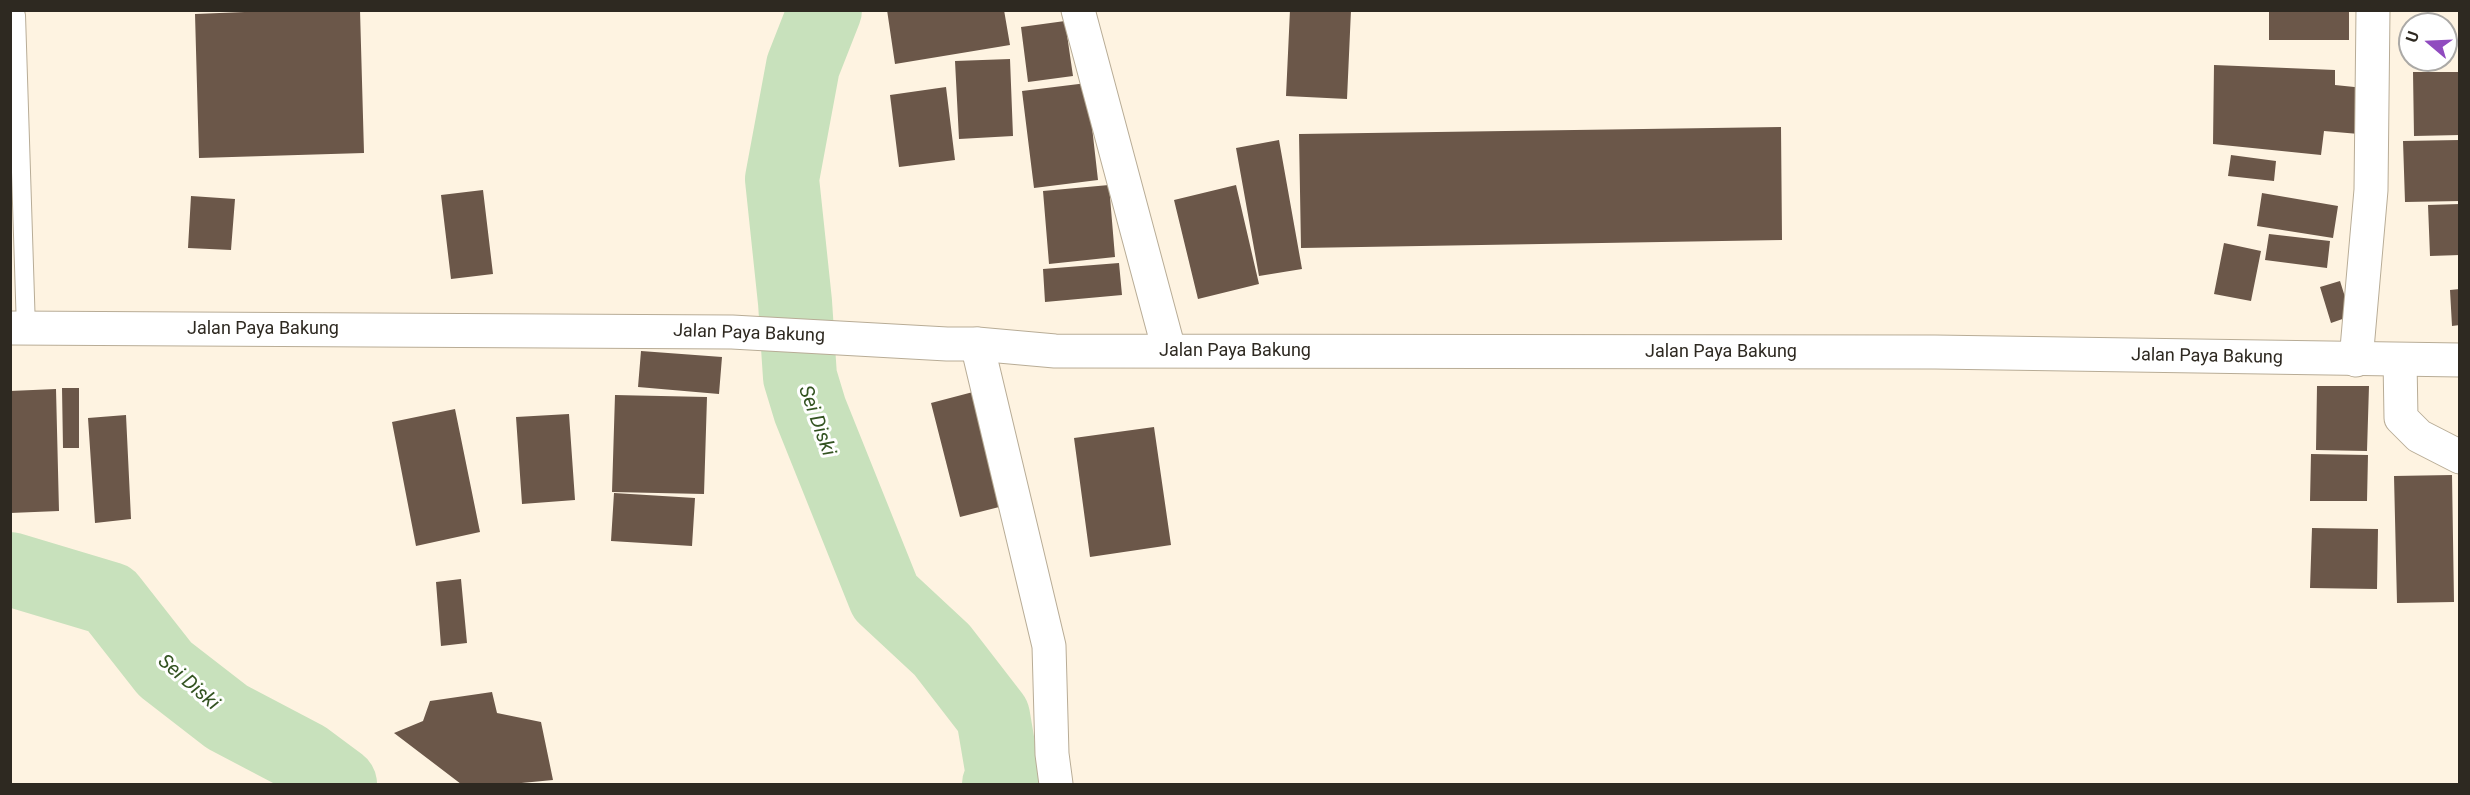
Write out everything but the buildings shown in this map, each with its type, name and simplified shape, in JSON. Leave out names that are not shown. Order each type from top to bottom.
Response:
[{"type":"main road","points":[[1078,10],[1169,350]]},
{"type":"main road","points":[[2356,360],[2371,190],[2373,10]]},
{"type":"main road","name":"Jalan Paya Bakung","points":[[18,328],[732,332],[978,344],[1055,351],[1935,352],[2460,360]]},
{"type":"main road","points":[[978,344],[1049,646],[1052,754],[1056,784]]},
{"type":"main road","points":[[2400,360],[2400,418],[2418,436],[2460,457]]},
{"type":"lane","points":[[16,15],[18,328]]},
{"type":"waterway","name":"Sei Diski","points":[[825,10],[803,66],[782,179],[795,302],[800,377],[810,410],[885,597],[942,650],[993,716],[1003,775],[999,784]]},
{"type":"waterway","name":"Sei Diski","points":[[10,569],[110,599],[165,669],[227,717],[305,758],[340,784]]}]
